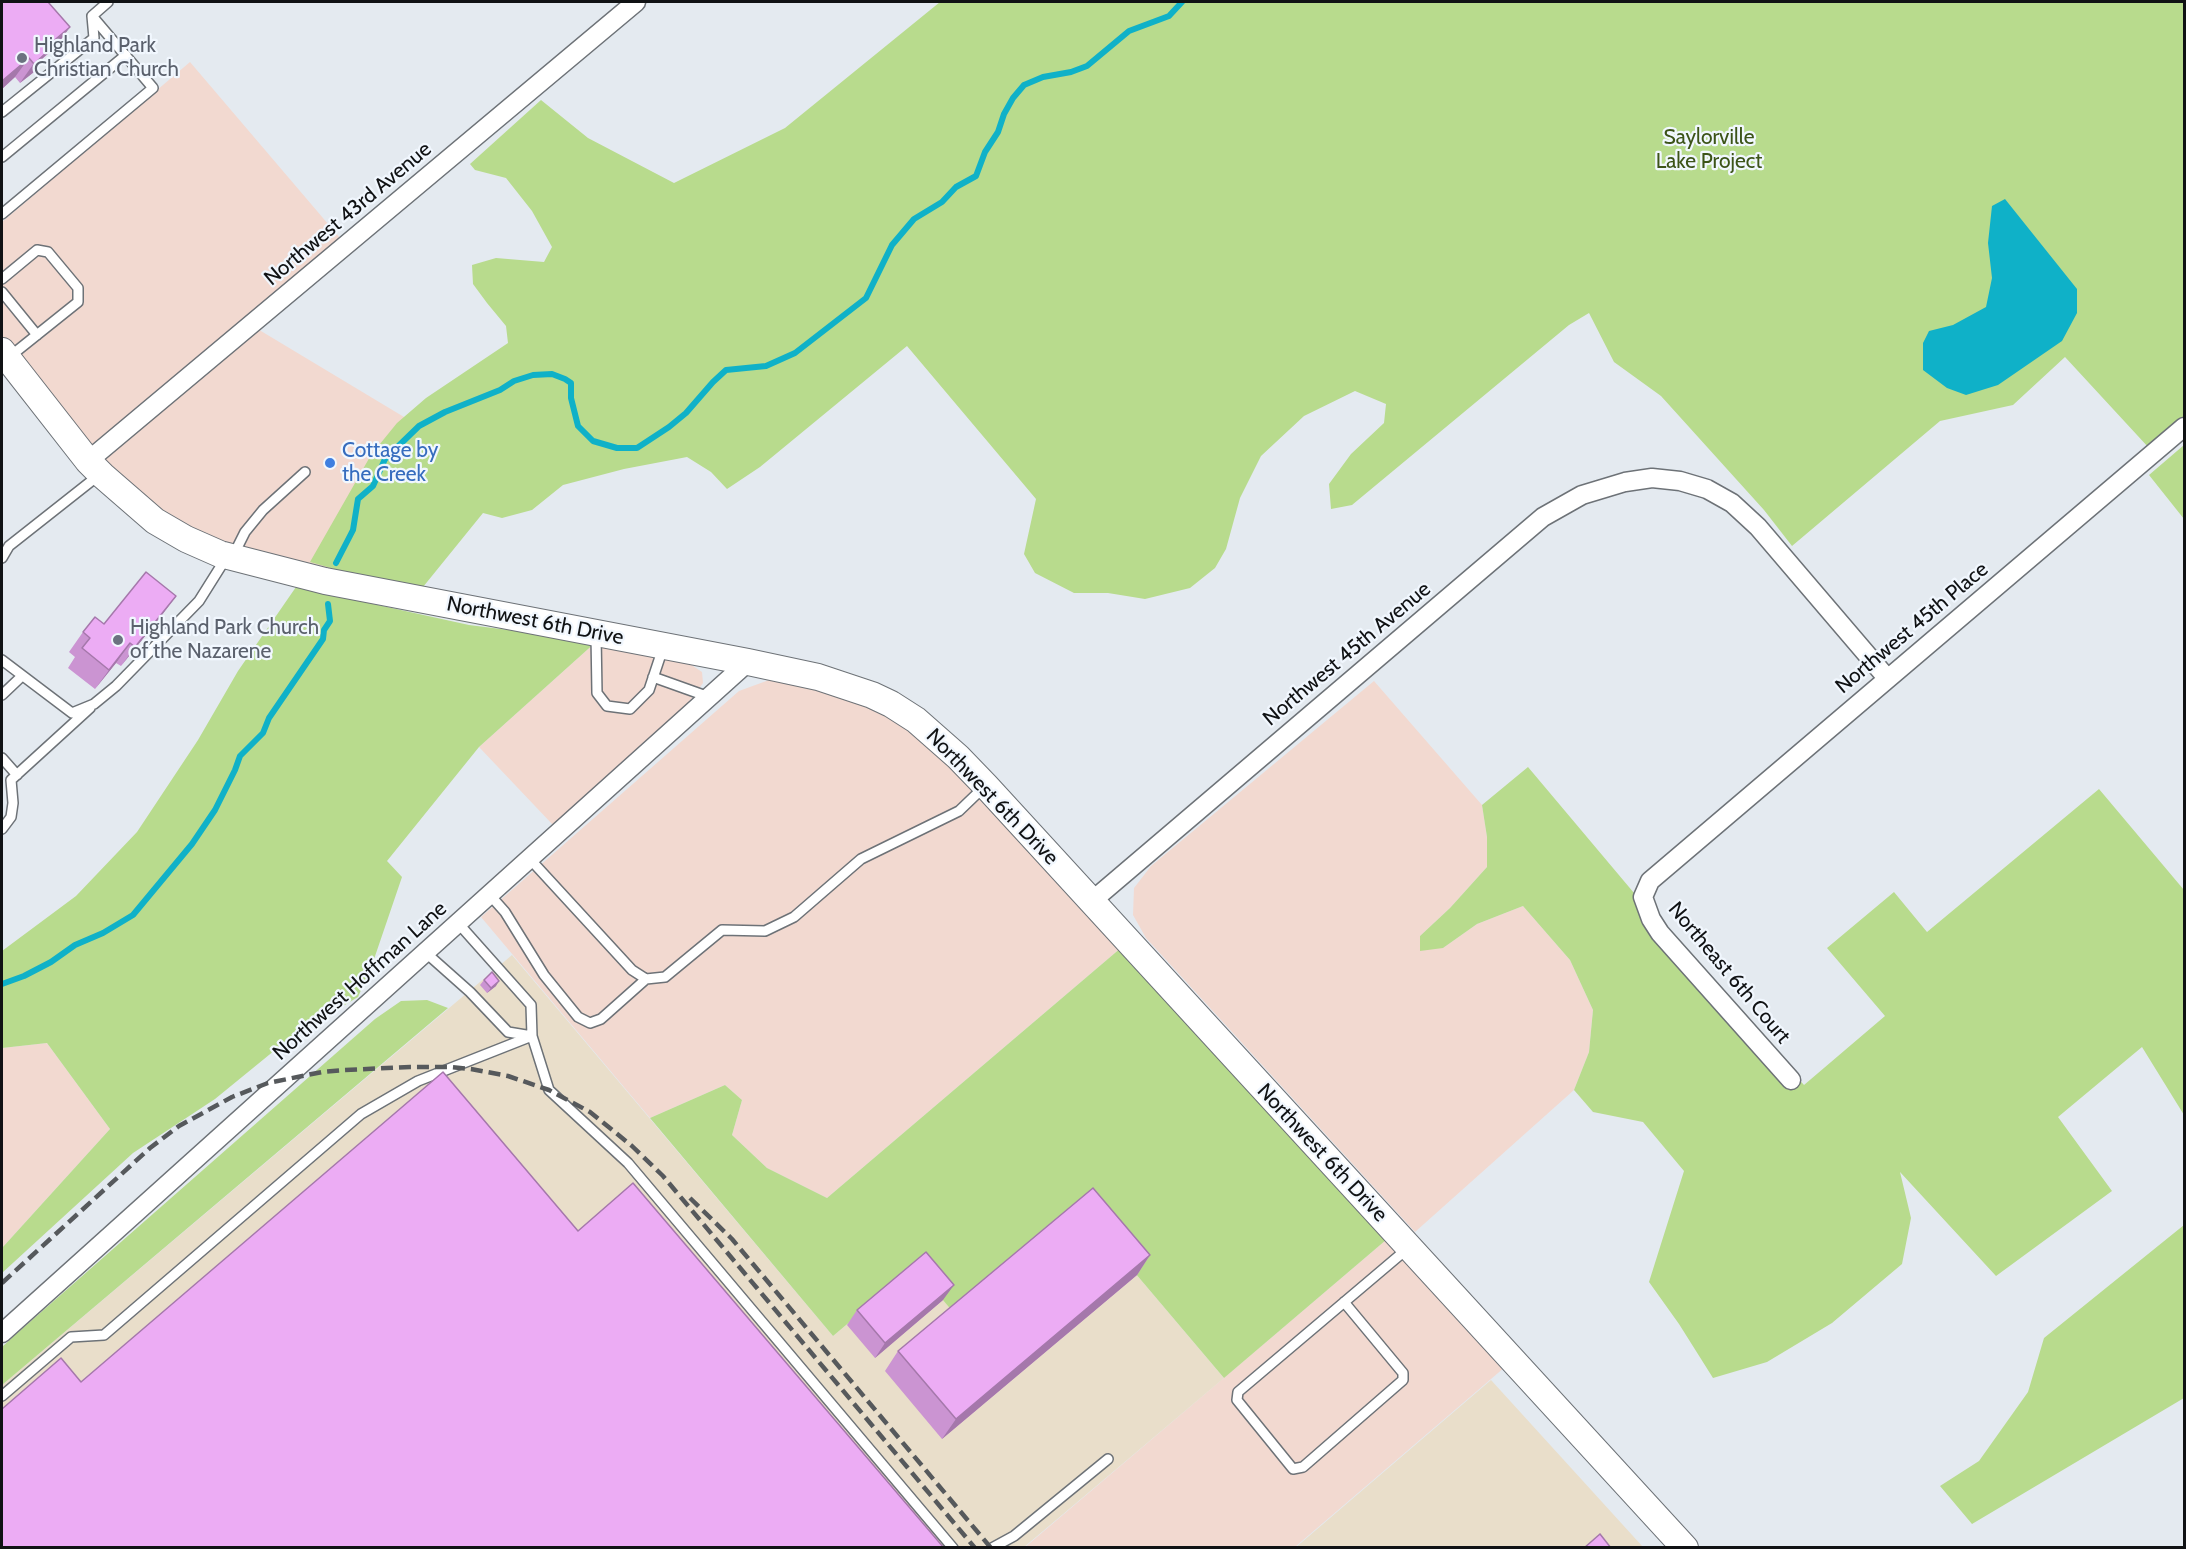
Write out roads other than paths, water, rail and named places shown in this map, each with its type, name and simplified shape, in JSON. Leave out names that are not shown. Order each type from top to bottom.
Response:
[{"type":"main road","name":"Northwest 6th Drive","points":[[4,355],[94,467],[155,521],[194,543],[229,557],[325,581],[748,662],[847,685],[891,704],[916,720],[958,757],[986,786],[1685,1548]]},
{"type":"street","name":"Northwest 43rd Avenue","points":[[94,467],[636,2]]},
{"type":"street","name":"Northwest 45th Place","points":[[1668,864],[2184,427]]},
{"type":"street","name":"Northwest 45th Avenue","points":[[1092,901],[1543,517],[1582,495],[1625,482],[1652,478],[1689,484],[1707,489],[1732,503],[1758,527],[1887,678]]},
{"type":"street","name":"Northwest Hoffman Lane","points":[[2,1333],[748,662]]},
{"type":"street","name":"Northeast 6th Court","points":[[1668,864],[1650,880],[1643,897],[1651,919],[1660,933],[1791,1080]]},
{"type":"lane","points":[[2,112],[94,38],[93,16],[108,2]]},
{"type":"lane","points":[[2,214],[153,88],[93,16]]},
{"type":"lane","points":[[2,157],[126,55]]},
{"type":"lane","points":[[2,279],[37,250],[48,252],[78,288],[78,302],[36,335],[4,355]]},
{"type":"lane","points":[[2,292],[36,335]]},
{"type":"lane","points":[[2,558],[9,546],[94,467]]},
{"type":"lane","points":[[2,829],[11,817],[13,803],[11,780],[116,686],[199,601],[245,532],[263,510],[305,472]]},
{"type":"lane","points":[[596,633],[597,693],[607,705],[630,709],[649,690],[664,646]]},
{"type":"lane","points":[[2,660],[72,713],[94,704]]},
{"type":"lane","points":[[2,695],[22,676]]},
{"type":"lane","points":[[653,677],[708,697]]},
{"type":"lane","points":[[2,758],[17,775]]},
{"type":"lane","points":[[489,894],[505,912],[544,975],[578,1017],[590,1023],[601,1019],[646,979],[665,977],[722,930],[765,931],[794,916],[861,859],[959,811],[986,786]]},
{"type":"lane","points":[[529,858],[632,970],[646,979]]},
{"type":"lane","points":[[458,922],[531,1005],[532,1036],[549,1090],[628,1163],[953,1548]]},
{"type":"lane","points":[[425,952],[471,992],[508,1032],[532,1036]]},
{"type":"lane","points":[[2,1396],[71,1337],[104,1335],[361,1114],[418,1081],[532,1036]]},
{"type":"lane","points":[[1344,1302],[1403,1373],[1403,1380],[1303,1467],[1293,1469],[1237,1400],[1238,1392],[1344,1302],[1409,1247]]},
{"type":"lane","points":[[992,1548],[1014,1536],[1108,1459]]},
{"type":"water","points":[[2005,199],[2077,289],[2077,313],[2062,341],[1998,385],[1966,395],[1947,388],[1923,370],[1923,343],[1929,331],[1953,325],[1986,307],[1992,278],[1988,243],[1992,206]]},
{"type":"waterway","points":[[336,563],[353,530],[358,499],[373,486],[385,459],[419,426],[445,412],[500,390],[514,381],[533,375],[552,374],[571,383],[571,398],[578,426],[593,441],[617,448],[637,448],[686,413],[726,370],[766,366],[795,353],[866,298],[892,245],[914,219],[942,202],[956,187],[976,176],[985,152],[998,132],[1004,114],[1024,85],[1043,77],[1071,72],[1087,66],[1129,31],[1169,16],[1182,2]]},
{"type":"waterway","points":[[2,984],[51,962],[75,945],[103,933],[133,915],[192,844],[215,810],[240,756],[263,733],[269,718],[323,639],[324,630],[330,621],[328,604]]},
{"type":"railway","points":[[2,1283],[150,1148],[179,1126],[232,1097],[268,1083],[344,1070],[451,1067],[508,1076],[549,1090],[590,1112],[632,1146],[663,1176],[975,1548]]},
{"type":"railway","points":[[690,1198],[732,1239],[991,1548]]},
{"type":"place","name":"Highland Park Christian Church","points":[[22,58]]},
{"type":"place","name":"Cottage by the Creek","points":[[330,463]]},
{"type":"place","name":"Highland Park Church of the Nazarene","points":[[118,640]]},
{"type":"park label","name":"Saylorville Lake Project","points":[[1709,150]]}]
